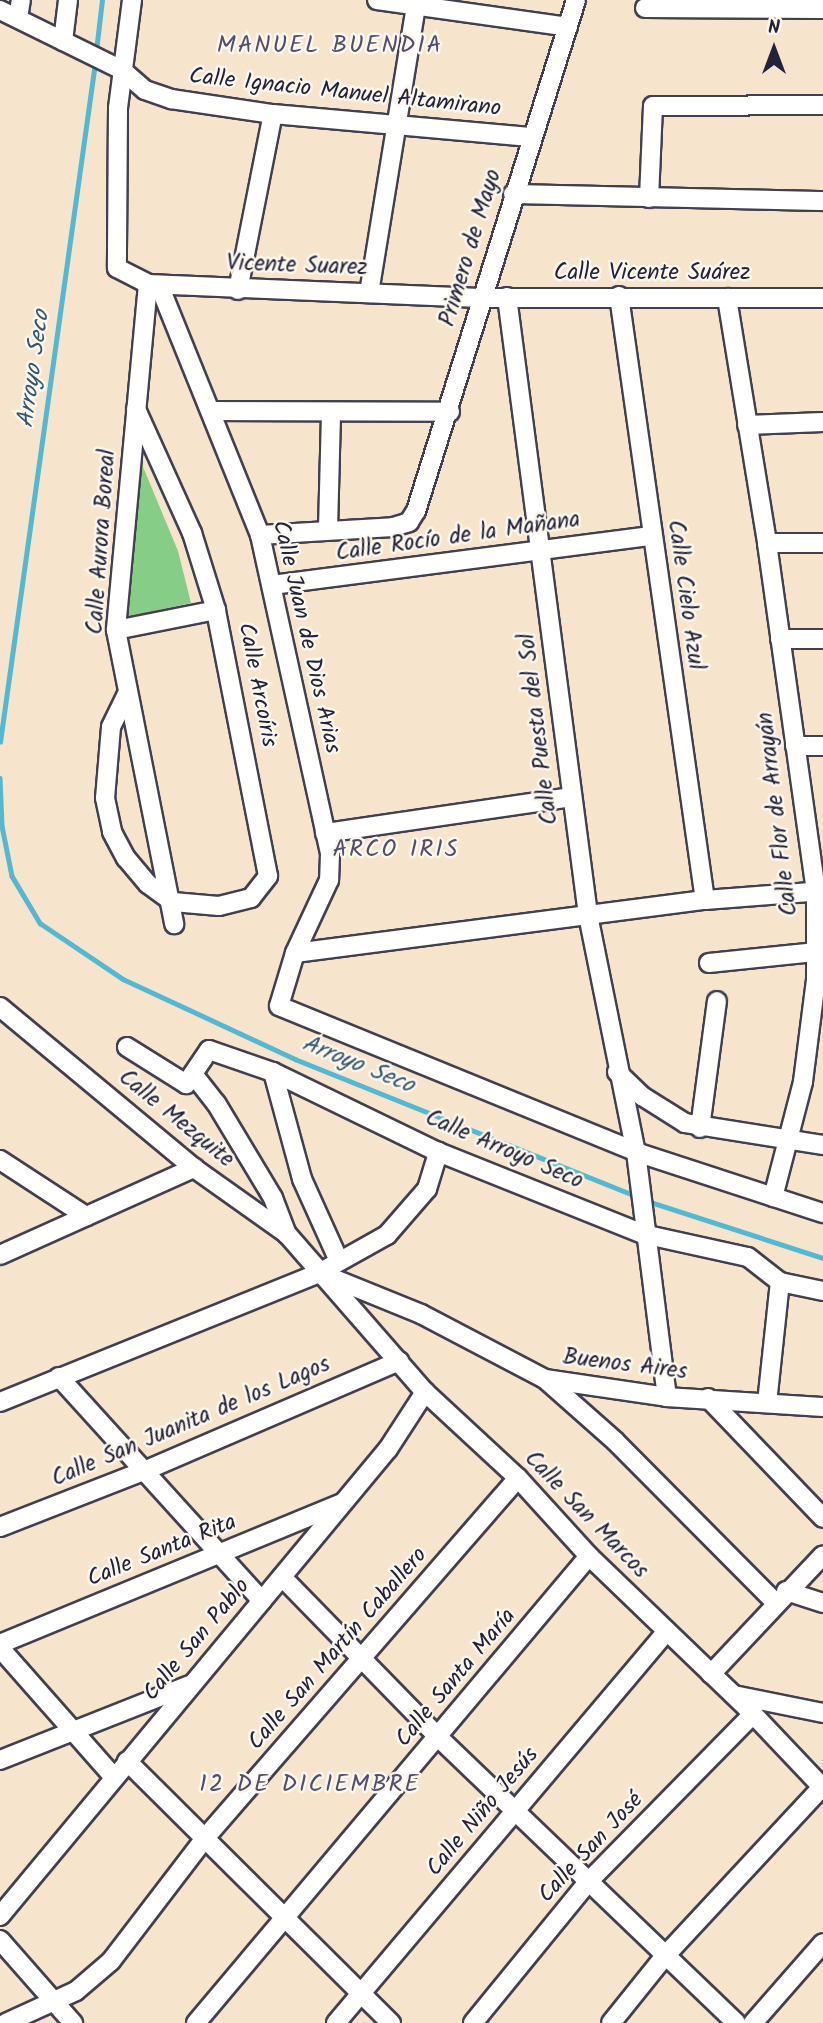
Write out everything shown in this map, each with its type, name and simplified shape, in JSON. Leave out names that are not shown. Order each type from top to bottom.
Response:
[{"type":"street","points":[[63,41],[68,0]]},
{"type":"street","points":[[117,68],[132,0]]},
{"type":"street","points":[[377,0],[416,2],[568,27]]},
{"type":"street","name":"Primero de Mayo","points":[[328,529],[393,527],[408,522],[415,511],[450,412],[480,298],[576,0]]},
{"type":"street","points":[[369,293],[416,2]]},
{"type":"street","points":[[645,8],[823,9]]},
{"type":"street","name":"Calle Ignacio Manuel Altamirano","points":[[0,10],[20,9],[81,52],[117,68],[145,90],[171,99],[273,114],[530,137]]},
{"type":"street","name":"Vicente Suarez","points":[[117,68],[117,268],[154,285],[480,298]]},
{"type":"street","points":[[649,198],[653,106],[823,105]]},
{"type":"street","points":[[238,290],[273,114]]},
{"type":"street","points":[[513,194],[823,201]]},
{"type":"street","name":"Calle Aurora Boreal","points":[[154,285],[136,409],[116,630],[173,902],[174,924]]},
{"type":"street","name":"Calle Juan de Dios Arias","points":[[154,285],[212,411],[260,535],[325,834],[329,880],[295,953],[279,1006]]},
{"type":"street","name":"Calle Cielo Azul","points":[[619,296],[651,536],[705,900]]},
{"type":"street","name":"Calle Puesta del Sol","points":[[507,297],[543,550],[571,797],[588,915],[636,1160],[642,1225],[667,1397]]},
{"type":"street","name":"Calle Vicente Suárez","points":[[480,298],[823,298]]},
{"type":"street","name":"Calle Flor de Arrayán","points":[[727,298],[819,891],[816,952],[818,1009],[790,1141],[773,1197]]},
{"type":"street","name":"Calle Arcoíris","points":[[136,409],[192,533],[216,610],[268,876],[251,898],[219,906],[173,902]]},
{"type":"street","points":[[212,411],[450,412]]},
{"type":"street","points":[[260,535],[328,529],[331,413]]},
{"type":"street","points":[[747,425],[823,422]]},
{"type":"street","name":"Calle Rocío de la Mañana","points":[[272,585],[651,536]]},
{"type":"street","points":[[767,543],[823,543]]},
{"type":"street","points":[[116,630],[216,610]]},
{"type":"street","points":[[780,639],[823,639]]},
{"type":"street","points":[[128,692],[111,727],[106,753],[105,798],[112,832],[148,884],[173,902]]},
{"type":"street","points":[[795,746],[823,746]]},
{"type":"street","points":[[325,834],[571,797]]},
{"type":"street","points":[[295,953],[705,900],[819,891]]},
{"type":"street","points":[[709,963],[816,952]]},
{"type":"street","points":[[700,1128],[717,1001]]},
{"type":"street","name":"Calle Arroyo Seco","points":[[279,1006],[636,1160],[823,1213]]},
{"type":"street","name":"Calle Mezquite","points":[[0,1007],[194,1168],[287,1234],[319,1273]]},
{"type":"street","points":[[127,1047],[189,1079],[216,1103],[273,1198],[287,1234]]},
{"type":"street","name":"Calle Arroyo Seco","points":[[189,1079],[209,1050],[273,1072],[438,1152],[642,1225],[748,1257],[780,1282],[823,1291]]},
{"type":"street","points":[[273,1072],[302,1179],[339,1261]]},
{"type":"street","points":[[617,1072],[668,1114],[700,1128],[823,1145]]},
{"type":"street","points":[[0,1402],[319,1273],[387,1235],[427,1189],[438,1152]]},
{"type":"street","points":[[0,1160],[86,1216]]},
{"type":"street","points":[[0,1255],[194,1168]]},
{"type":"street","name":"Buenos Aires","points":[[319,1273],[421,1314],[545,1380],[667,1397],[823,1407]]},
{"type":"street","name":"Calle San Marcos","points":[[319,1273],[425,1392],[518,1478],[589,1556],[753,1714],[822,1787]]},
{"type":"street","points":[[767,1403],[780,1282]]},
{"type":"street","name":"Calle San Juanita de los Lagos","points":[[0,1527],[144,1471],[399,1361]]},
{"type":"street","points":[[60,1377],[262,1601]]},
{"type":"street","points":[[545,1380],[615,1441],[781,1597],[823,1603]]},
{"type":"street","name":"Calle San Pablo","points":[[0,1916],[112,1776],[193,1684],[388,1449],[425,1392]]},
{"type":"street","points":[[708,1398],[823,1518]]},
{"type":"street","name":"Calle San Martín Caballero","points":[[6,2023],[76,1991],[111,1961],[205,1838],[363,1660],[518,1478]]},
{"type":"street","name":"Calle Santa Rita","points":[[0,1646],[342,1503]]},
{"type":"street","points":[[711,1675],[823,1555]]},
{"type":"street","name":"Calle Santa María","points":[[196,2023],[285,1921],[589,1556]]},
{"type":"street","points":[[282,1577],[438,1737],[664,1957],[736,2023]]},
{"type":"street","name":"Calle Niño Jesús","points":[[336,2023],[667,1631]]},
{"type":"street","points":[[0,1646],[112,1776]]},
{"type":"street","points":[[0,1760],[193,1684]]},
{"type":"street","points":[[733,1695],[823,1713]]},
{"type":"street","name":"Calle San José","points":[[473,2023],[588,1882],[753,1714]]},
{"type":"street","points":[[127,1761],[285,1921],[391,2023]]},
{"type":"street","points":[[611,2023],[664,1957],[822,1787]]},
{"type":"street","points":[[0,1940],[73,2023]]},
{"type":"street","points":[[753,2023],[823,1943]]},
{"type":"green space","points":[[141,462],[178,551],[191,603],[123,618]]},
{"type":"waterway","name":"Arroyo Seco","points":[[96,51],[102,0]]},
{"type":"waterway","name":"Arroyo Seco","points":[[0,742],[95,63]]},
{"type":"waterway","name":"Arroyo Seco","points":[[0,778],[2,826],[12,876],[40,923],[123,979],[295,1059],[636,1196]]},
{"type":"waterway","name":"Arroyo Seco","points":[[647,1201],[823,1258]]},
{"type":"district","name":"MANUEL BUENDIA","points":[[330,46]]},
{"type":"district","name":"ARCO IRIS","points":[[396,850]]},
{"type":"district","name":"12 DE DICIEMBRE","points":[[310,1785]]}]
